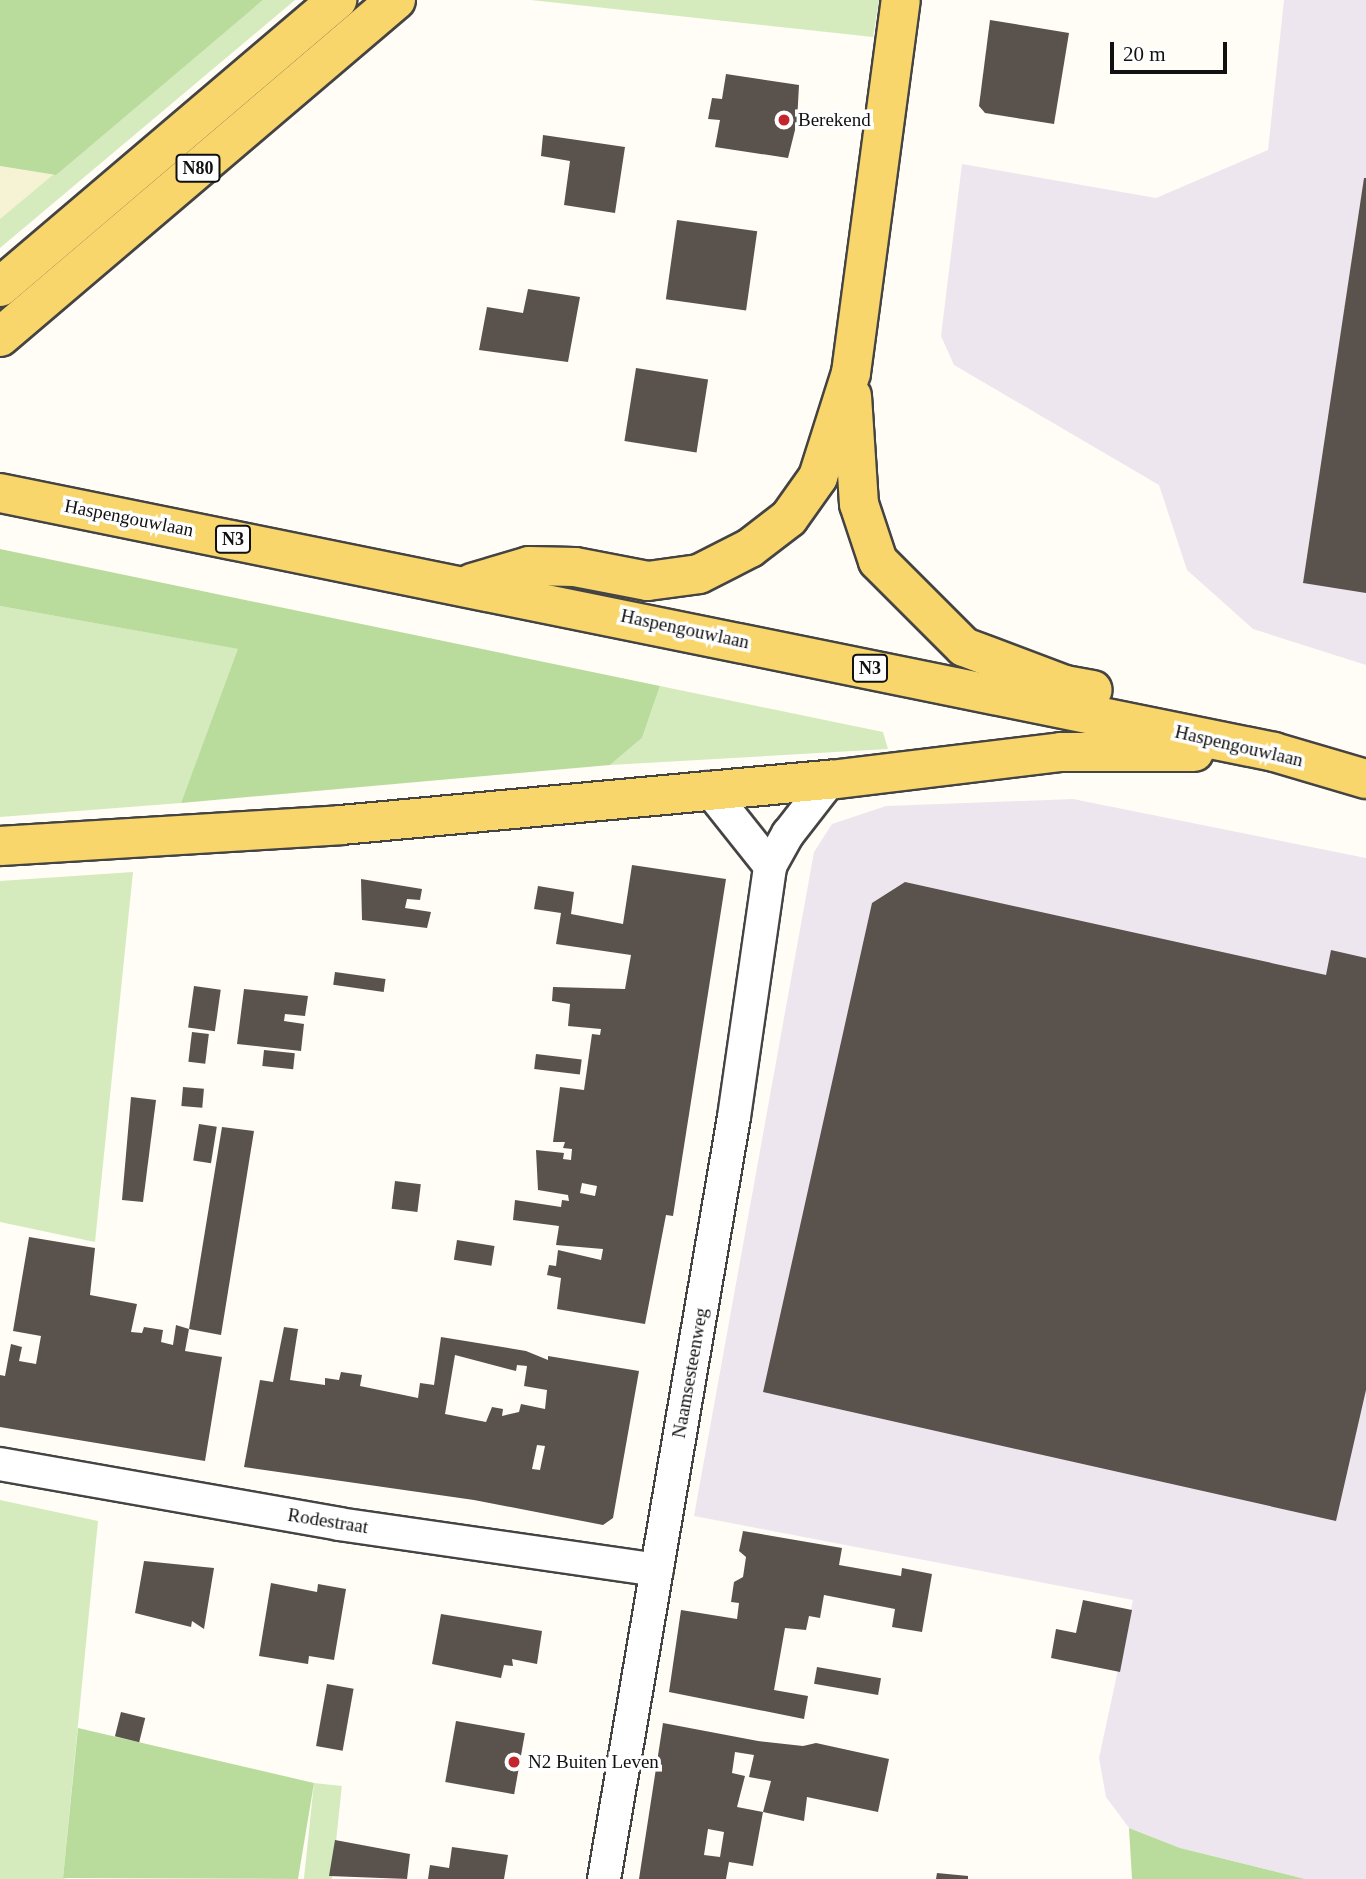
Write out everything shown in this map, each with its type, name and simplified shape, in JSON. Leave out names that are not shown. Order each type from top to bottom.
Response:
[{"type":"main road","name":"N80","points":[[0,286],[337,0]]},
{"type":"main road","name":"N80","points":[[0,336],[396,0]]},
{"type":"main road","points":[[467,585],[529,566],[575,567],[648,581],[699,574],[750,548],[789,518],[818,477],[851,373],[901,0]]},
{"type":"main road","points":[[851,373],[859,504],[878,561],[964,647],[1065,685],[1175,707],[1274,752]]},
{"type":"main road","name":"Haspengouwlaan","points":[[0,493],[467,585],[1274,752],[1366,779]]},
{"type":"main road","points":[[0,846],[341,825],[708,788],[830,780],[1060,752],[1274,752]]},
{"type":"street","name":"Naamsesteenweg","points":[[604,1879],[734,1117],[770,866],[788,834],[830,780]]},
{"type":"street","points":[[708,788],[770,866]]},
{"type":"street","name":"Rodestraat","points":[[0,1464],[339,1524],[657,1570]]},
{"type":"shaded area","points":[[1284,0],[1366,0],[1366,665],[1253,629],[1187,570],[1159,485],[954,365],[941,336],[962,164],[1156,198],[1268,150]]},
{"type":"shaded area","points":[[0,166],[56,175],[0,219]]},
{"type":"shaded area","points":[[1073,799],[1366,858],[1366,1879],[1305,1879],[1180,1848],[1129,1828],[1106,1797],[1099,1758],[1133,1600],[694,1516],[814,852],[832,824],[886,806]]},
{"type":"green space","points":[[0,0],[263,0],[56,175],[0,166]]},
{"type":"green space","points":[[263,0],[295,0],[0,248],[0,219]]},
{"type":"green space","points":[[531,0],[879,0],[873,37]]},
{"type":"green space","points":[[0,549],[660,686],[642,738],[610,765],[181,803],[238,649],[0,606]]},
{"type":"green space","points":[[0,606],[239,649],[181,803],[0,817]]},
{"type":"green space","points":[[660,686],[883,732],[888,749],[610,765],[642,738]]},
{"type":"green space","points":[[133,872],[95,1242],[0,1222],[0,881]]},
{"type":"green space","points":[[0,1500],[98,1521],[63,1878],[67,1879],[0,1879]]},
{"type":"green space","points":[[78,1728],[314,1783],[298,1879],[63,1878]]},
{"type":"green space","points":[[314,1783],[342,1786],[332,1879],[304,1879]]},
{"type":"green space","points":[[1129,1828],[1180,1848],[1305,1879],[1132,1879]]},
{"type":"building","points":[[990,20],[1069,33],[1054,124],[985,113],[979,106]]},
{"type":"building","points":[[726,74],[799,85],[797,122],[788,158],[715,147],[720,120],[708,119],[712,98],[722,99]]},
{"type":"building","points":[[543,135],[625,147],[615,213],[564,205],[570,161],[541,156]]},
{"type":"building","points":[[1366,178],[1366,593],[1303,583]]},
{"type":"building","points":[[677,220],[757,231],[746,310],[666,299]]},
{"type":"building","points":[[528,289],[580,297],[568,362],[479,350],[487,307],[523,313]]},
{"type":"building","points":[[636,368],[708,379],[697,453],[624,441]]},
{"type":"building","points":[[632,865],[726,879],[673,1216],[666,1215],[645,1324],[557,1309],[561,1278],[547,1275],[549,1265],[556,1266],[558,1250],[601,1260],[603,1249],[556,1245],[559,1226],[513,1220],[515,1200],[561,1207],[562,1200],[569,1201],[568,1195],[538,1190],[536,1150],[564,1153],[563,1159],[571,1160],[572,1149],[563,1148],[565,1142],[553,1142],[560,1087],[584,1090],[592,1034],[600,1035],[601,1029],[568,1026],[570,1004],[552,1001],[553,987],[625,989],[631,955],[556,944],[561,913],[534,909],[538,886],[574,892],[571,914],[623,924]],"holes":[[[582,1183],[597,1186],[595,1196],[580,1193]]]},
{"type":"building","points":[[361,879],[422,889],[420,900],[407,899],[405,908],[431,912],[427,928],[362,920]]},
{"type":"building","points":[[905,882],[1326,975],[1331,950],[1366,958],[1366,1390],[1336,1521],[763,1392],[872,903]]},
{"type":"building","points":[[335,972],[386,979],[384,992],[333,985]]},
{"type":"building","points":[[194,986],[221,990],[215,1031],[188,1028]]},
{"type":"building","points":[[244,989],[308,996],[305,1016],[285,1014],[284,1021],[304,1024],[301,1051],[237,1044]]},
{"type":"building","points":[[192,1032],[209,1034],[205,1064],[188,1062]]},
{"type":"building","points":[[264,1050],[295,1053],[293,1069],[262,1066]]},
{"type":"building","points":[[536,1054],[582,1060],[580,1074],[534,1069]]},
{"type":"building","points":[[183,1087],[204,1089],[202,1108],[181,1106]]},
{"type":"building","points":[[131,1097],[156,1100],[143,1202],[122,1200]]},
{"type":"building","points":[[199,1124],[217,1127],[211,1163],[193,1161]]},
{"type":"building","points":[[222,1127],[254,1131],[221,1335],[189,1329]]},
{"type":"building","points":[[395,1181],[421,1184],[417,1212],[392,1209]]},
{"type":"building","points":[[29,1237],[95,1248],[90,1295],[137,1304],[131,1332],[142,1333],[144,1327],[163,1330],[161,1342],[173,1345],[176,1325],[189,1329],[185,1351],[222,1357],[205,1461],[0,1427],[0,1375],[5,1376],[11,1344],[22,1347],[19,1361],[36,1364],[41,1336],[13,1331]]},
{"type":"building","points":[[457,1240],[495,1246],[491,1266],[454,1260]]},
{"type":"building","points":[[284,1327],[298,1329],[290,1380],[325,1385],[325,1378],[339,1380],[341,1372],[362,1375],[360,1386],[418,1398],[420,1383],[434,1385],[441,1337],[526,1351],[548,1360],[548,1356],[639,1371],[613,1518],[603,1525],[474,1500],[244,1467],[260,1380],[273,1382]],"holes":[[[455,1355],[516,1371],[517,1365],[527,1366],[524,1386],[547,1390],[545,1409],[521,1404],[519,1412],[502,1416],[503,1409],[492,1407],[486,1422],[445,1414]],[[537,1445],[545,1446],[540,1470],[532,1469]]]},
{"type":"building","points":[[743,1531],[842,1548],[839,1565],[901,1576],[902,1568],[932,1574],[922,1632],[892,1627],[895,1609],[824,1595],[820,1618],[809,1616],[806,1630],[785,1628],[774,1690],[808,1696],[804,1719],[669,1692],[681,1610],[737,1619],[739,1603],[731,1602],[734,1582],[743,1577],[746,1557],[739,1551]]},
{"type":"building","points":[[144,1561],[214,1568],[204,1629],[192,1621],[191,1627],[135,1613]]},
{"type":"building","points":[[271,1583],[317,1592],[318,1584],[346,1589],[334,1660],[309,1656],[308,1664],[259,1656]]},
{"type":"building","points":[[1083,1600],[1132,1610],[1120,1672],[1051,1658],[1056,1629],[1076,1633]]},
{"type":"building","points":[[441,1614],[542,1631],[537,1664],[512,1659],[513,1666],[504,1665],[501,1678],[432,1664]]},
{"type":"building","points":[[817,1667],[881,1678],[878,1695],[814,1684]]},
{"type":"building","points":[[327,1684],[354,1689],[343,1751],[316,1746]]},
{"type":"building","points":[[121,1712],[145,1718],[139,1742],[115,1736]]},
{"type":"building","points":[[456,1721],[525,1733],[514,1794],[445,1782]]},
{"type":"building","points":[[663,1723],[758,1741],[803,1746],[816,1743],[889,1759],[878,1812],[807,1797],[804,1821],[763,1812],[753,1866],[729,1862],[726,1879],[639,1879]],"holes":[[[735,1752],[754,1755],[749,1777],[771,1781],[763,1812],[737,1807],[745,1776],[732,1773]],[[708,1829],[724,1832],[720,1857],[704,1855]]]},
{"type":"building","points":[[335,1840],[410,1854],[407,1879],[329,1876]]},
{"type":"building","points":[[452,1847],[508,1855],[504,1879],[428,1879],[430,1865],[449,1868]]},
{"type":"building","points":[[937,1873],[968,1876],[968,1879],[936,1879]]},
{"type":"place","name":"Berekend","points":[[784,120]]},
{"type":"place","name":"N2 Buiten Leven","points":[[514,1762]]}]
